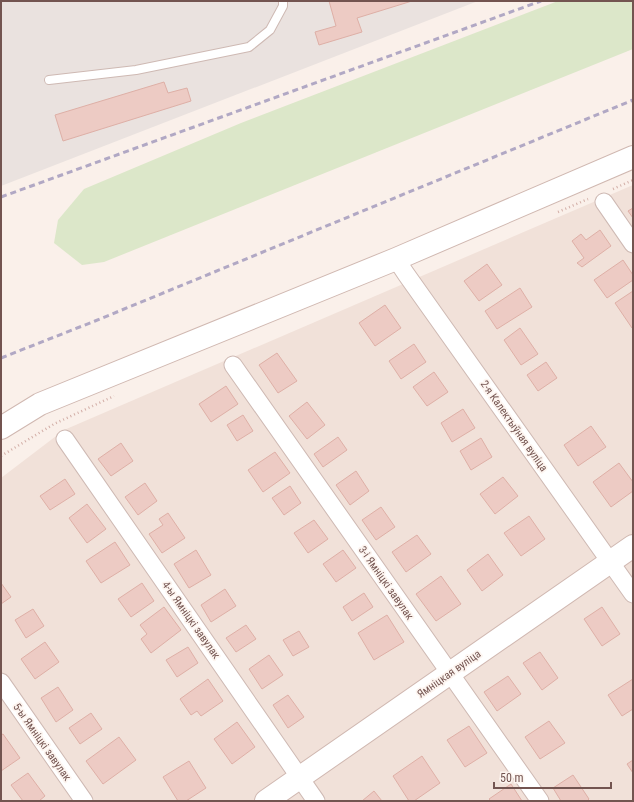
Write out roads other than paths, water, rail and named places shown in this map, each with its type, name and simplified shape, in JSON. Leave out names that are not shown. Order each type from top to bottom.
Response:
[{"type":"main road","points":[[1,428],[40,404],[396,259],[633,157]]},
{"type":"main road","name":"Ямніцкая вуліца","points":[[266,801],[633,546]]},
{"type":"street","points":[[608,195],[633,244]]},
{"type":"street","name":"2-я Калектыўная вуліца","points":[[396,259],[633,594]]},
{"type":"street","name":"3-і Ямніцкі завулак","points":[[233,365],[540,801]]},
{"type":"street","name":"4-ы Ямніцкі завулак","points":[[65,439],[316,801]]},
{"type":"street","name":"5-ы Ямніцкі завулак","points":[[1,682],[84,801]]},
{"type":"lane","points":[[49,80],[136,70],[248,47],[270,30],[283,6],[283,1]]},
{"type":"railway","points":[[1,197],[541,1]]},
{"type":"railway","points":[[1,358],[95,321],[633,100]]}]
